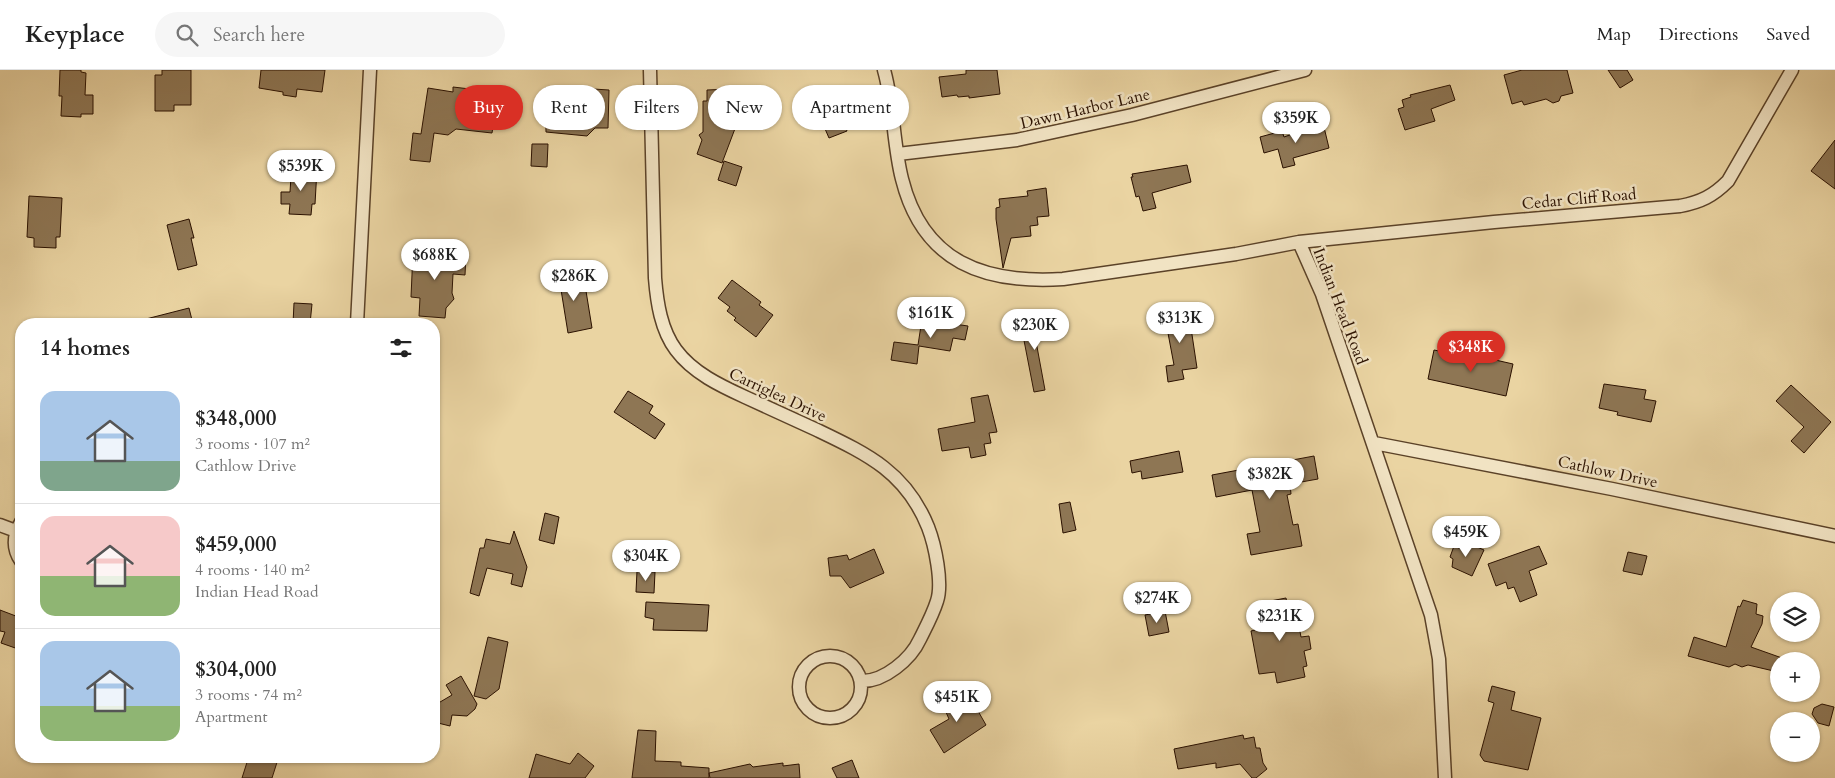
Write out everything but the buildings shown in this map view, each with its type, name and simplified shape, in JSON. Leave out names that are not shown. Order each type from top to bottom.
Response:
[{"type":"street","points":[[357,318],[370,70]]},
{"type":"street","name":"Carriglea Drive","points":[[650,70],[655,278],[658,305],[664,326],[676,350],[692,366],[718,384],[867,454],[904,486],[915,501],[931,534],[936,552],[938,600],[915,651],[884,675],[870,681],[861,681]]},
{"type":"street","name":"Indian Head Road","points":[[884,70],[902,178],[909,203],[935,242],[948,254],[986,274],[1014,280],[1063,279],[1236,254],[1298,242],[1322,294],[1431,615],[1439,659],[1444,778]]},
{"type":"street","name":"Dawn Harbor Lane","points":[[898,154],[1026,138],[1132,115],[1305,70]]},
{"type":"street","name":"Cedar Cliff Road","points":[[1298,242],[1494,222],[1680,206],[1704,200],[1717,192],[1728,181],[1792,70]]},
{"type":"street","name":"Cathlow Drive","points":[[1374,443],[1612,488],[1835,536]]},
{"type":"street","points":[[0,525],[15,527]]},
{"type":"street","points":[[831,655],[845,658],[856,668],[861,681],[861,695],[854,707],[842,716],[829,718],[815,715],[804,705],[799,692],[799,678],[802,672],[817,657],[831,655]]}]
